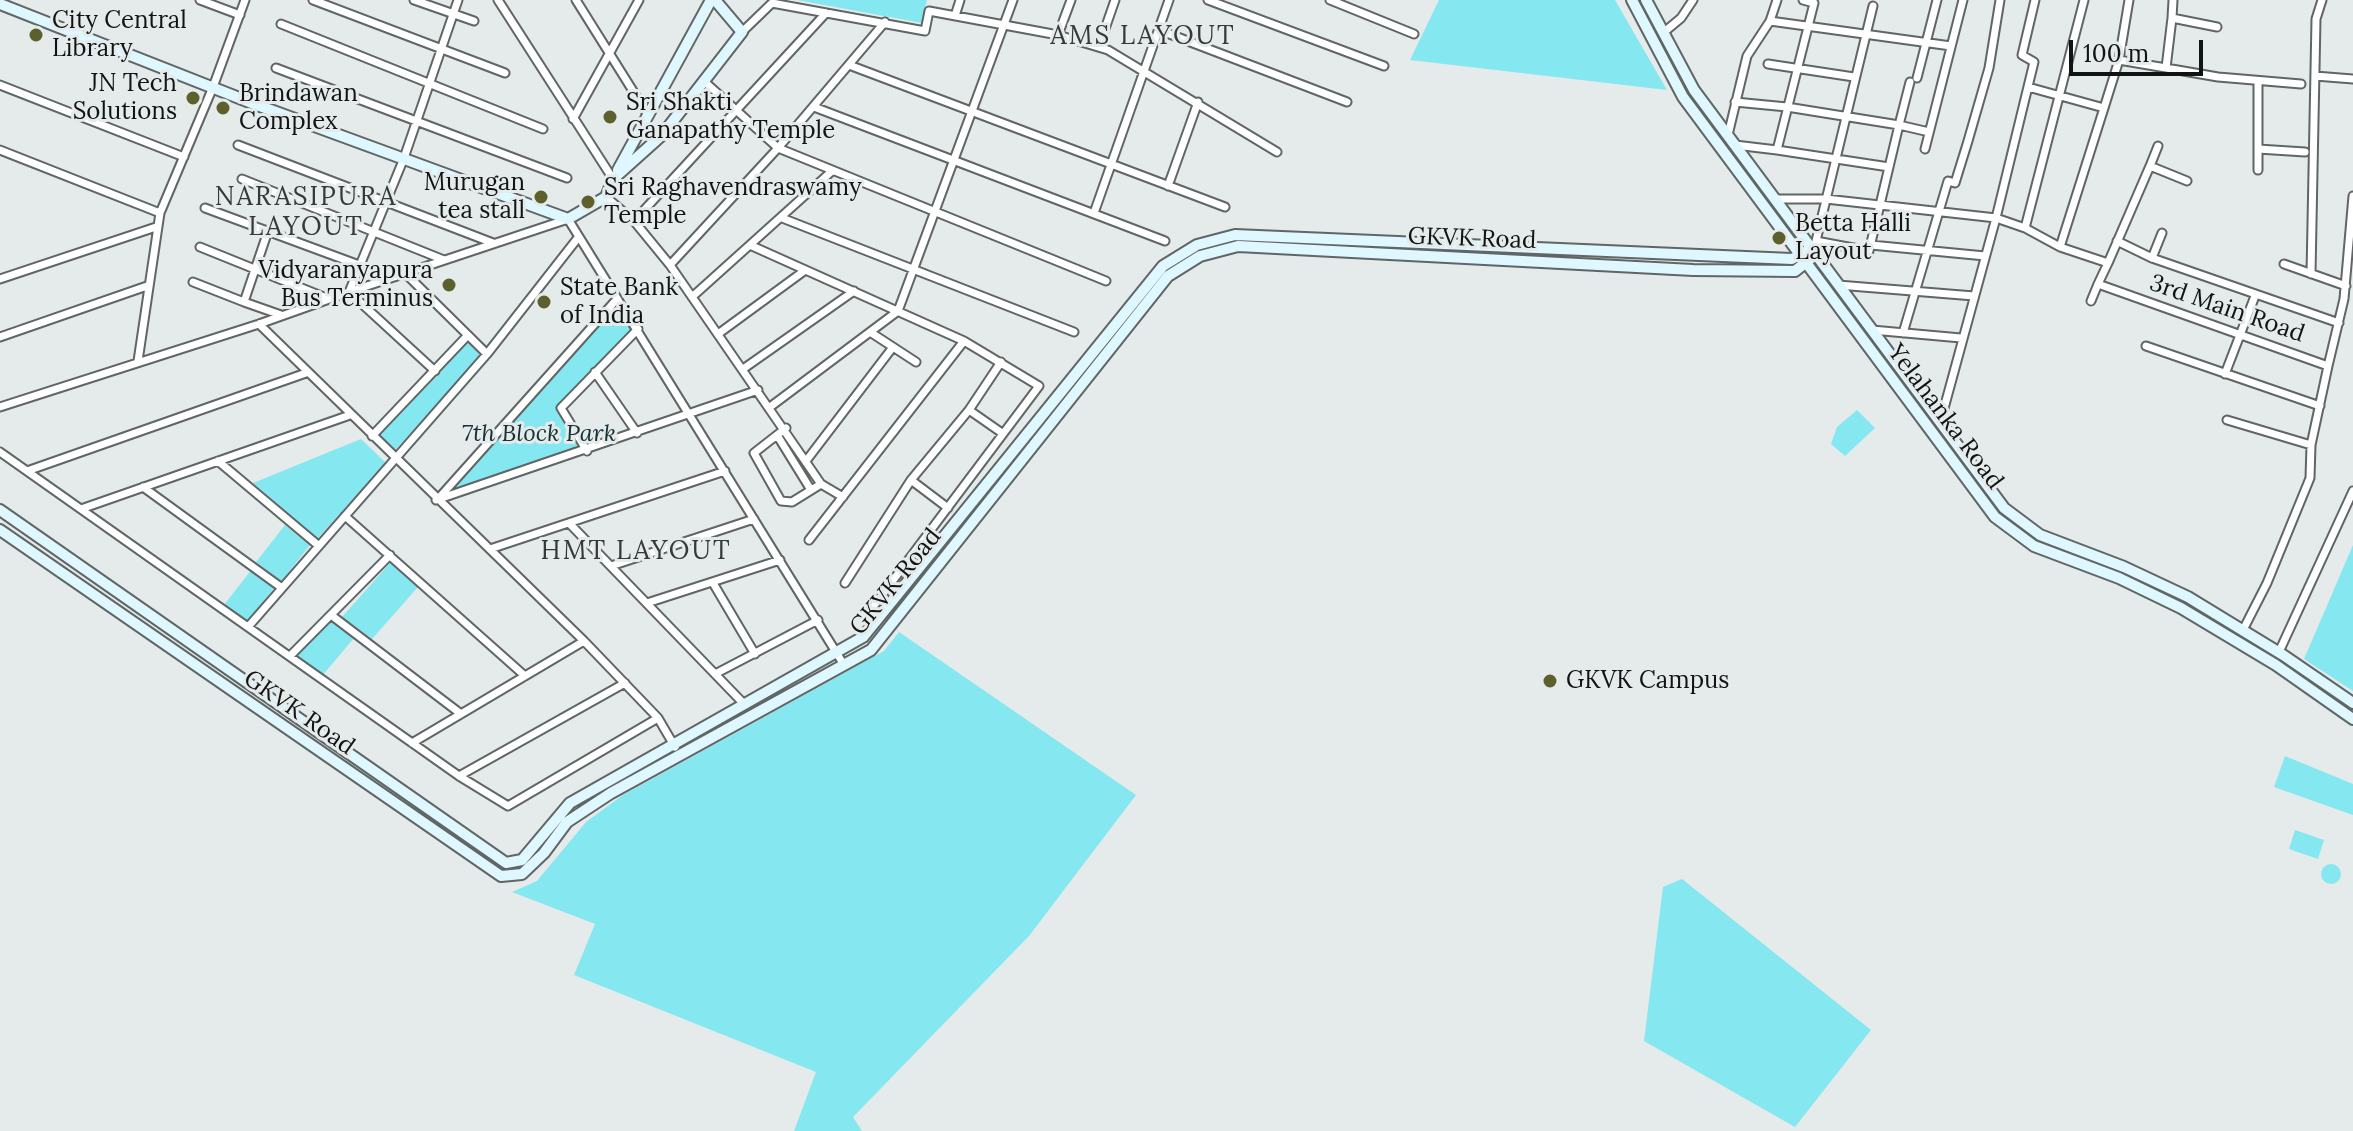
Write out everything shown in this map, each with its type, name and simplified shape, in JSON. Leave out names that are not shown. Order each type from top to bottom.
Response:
[{"type":"main road","points":[[24,14],[29,0]]},
{"type":"main road","points":[[0,4],[568,219],[606,197],[613,179],[713,0],[742,32],[662,135],[613,179]]},
{"type":"main road","name":"Yelahanka Road","points":[[1632,0],[1683,97],[1838,285],[2004,508],[2040,535],[2124,567],[2188,597],[2279,652],[2353,703]]},
{"type":"main road","name":"Yelahanka Road","points":[[1646,0],[1694,90],[1774,199],[1995,517],[2034,546],[2119,578],[2181,608],[2276,665],[2353,719]]},
{"type":"main road","name":"GKVK Road","points":[[0,530],[501,876],[522,874],[544,853],[567,822],[673,744],[863,637],[1163,266],[1197,245],[1235,235],[1811,252]]},
{"type":"main road","name":"GKVK Road","points":[[0,510],[506,863],[522,860],[570,803],[679,755],[871,650],[888,632],[977,512],[1168,276],[1200,256],[1238,246],[1693,270],[1795,271],[1811,252]]},
{"type":"main road","points":[[47,562],[56,550]]},
{"type":"street","points":[[200,0],[240,15]]},
{"type":"street","points":[[138,361],[160,213],[213,87],[245,0]]},
{"type":"street","points":[[313,0],[505,73]]},
{"type":"street","points":[[414,0],[474,21]]},
{"type":"street","points":[[349,292],[404,158],[458,0]]},
{"type":"street","points":[[498,0],[613,179]]},
{"type":"street","points":[[576,0],[648,115]]},
{"type":"street","points":[[573,119],[639,0]]},
{"type":"street","points":[[742,32],[772,1],[925,31],[931,0]]},
{"type":"street","points":[[955,16],[960,0]]},
{"type":"street","points":[[770,407],[898,311],[1013,0]]},
{"type":"street","points":[[1058,35],[1071,0]]},
{"type":"street","points":[[1099,46],[1115,0]]},
{"type":"street","points":[[1094,213],[1169,0]]},
{"type":"street","points":[[1208,0],[1384,66]]},
{"type":"street","points":[[1330,0],[1414,34]]},
{"type":"street","points":[[1663,33],[1681,18],[1693,0]]},
{"type":"street","points":[[1777,0],[1770,21],[1747,56],[1735,102],[1731,140],[1889,167]]},
{"type":"street","points":[[1777,150],[1795,68],[1815,2],[1803,0]]},
{"type":"street","points":[[1873,6],[1811,252],[1869,251],[1899,125],[1927,42],[1937,0]]},
{"type":"street","points":[[1925,149],[1963,0]]},
{"type":"street","points":[[1903,333],[1948,181],[1955,183],[1968,141],[1989,68],[2000,0]]},
{"type":"street","points":[[1940,423],[2035,60],[2022,55],[2035,0]]},
{"type":"street","points":[[2025,228],[2084,0]]},
{"type":"street","points":[[2060,247],[2119,60],[2129,0]]},
{"type":"street","points":[[2166,68],[2173,0]]},
{"type":"street","points":[[2311,274],[2316,19],[2322,0]]},
{"type":"street","points":[[929,11],[1058,35],[1099,46],[1145,70],[1277,152]]},
{"type":"street","points":[[634,221],[826,13]]},
{"type":"street","points":[[2172,18],[2217,27]]},
{"type":"street","points":[[1770,21],[1951,46]]},
{"type":"street","points":[[670,265],[778,148],[885,22]]},
{"type":"street","points":[[281,24],[543,129]]},
{"type":"street","points":[[1159,30],[1347,102]]},
{"type":"street","points":[[2119,60],[2258,82],[2301,84]]},
{"type":"street","points":[[1768,64],[1854,77]]},
{"type":"street","points":[[849,65],[1225,207]]},
{"type":"street","points":[[276,68],[567,178]]},
{"type":"street","points":[[2315,76],[2353,79]]},
{"type":"street","points":[[705,82],[778,148],[1106,281]]},
{"type":"street","points":[[2258,82],[2258,170]]},
{"type":"street","points":[[0,85],[184,157]]},
{"type":"street","points":[[2028,87],[2104,108]]},
{"type":"street","points":[[1168,186],[1198,102]]},
{"type":"street","points":[[1735,102],[1846,115],[1929,132]]},
{"type":"street","points":[[814,107],[1165,241]]},
{"type":"street","points":[[238,145],[494,243]]},
{"type":"street","points":[[2091,301],[2158,146]]},
{"type":"street","points":[[2258,149],[2305,152]]},
{"type":"street","points":[[0,150],[160,213]]},
{"type":"street","points":[[2150,166],[2187,181]]},
{"type":"street","points":[[692,297],[832,171]]},
{"type":"street","points":[[242,179],[444,260]]},
{"type":"street","points":[[2328,366],[2346,286],[2353,196]]},
{"type":"street","points":[[606,197],[634,221],[670,265],[786,428],[821,484],[843,497]]},
{"type":"street","points":[[1774,199],[1826,199],[1996,218],[2025,228],[2060,247],[2108,263]]},
{"type":"street","points":[[205,208],[359,265]]},
{"type":"street","points":[[782,218],[1074,332]]},
{"type":"street","points":[[0,407],[259,324],[568,219],[577,239],[638,329],[839,652],[844,665]]},
{"type":"street","points":[[0,279],[156,227]]},
{"type":"street","points":[[244,302],[268,231]]},
{"type":"street","points":[[2152,258],[2162,233]]},
{"type":"street","points":[[248,627],[487,354],[577,239]]},
{"type":"street","points":[[2117,241],[2152,258],[2339,323]]},
{"type":"street","points":[[1871,245],[1985,256]]},
{"type":"street","points":[[752,246],[964,341],[1039,386],[873,607]]},
{"type":"street","points":[[200,247],[329,299]]},
{"type":"street","points":[[2284,264],[2346,286]]},
{"type":"street","points":[[718,334],[804,271]]},
{"type":"street","points":[[405,273],[487,354]]},
{"type":"street","points":[[193,282],[283,316]]},
{"type":"street","name":"3rd Main Road","points":[[2098,284],[2328,366],[2311,445],[2310,478],[2267,583],[2243,630]]},
{"type":"street","points":[[1838,285],[1974,296]]},
{"type":"street","points":[[0,337],[147,286]]},
{"type":"street","points":[[743,369],[854,291]]},
{"type":"street","points":[[349,292],[435,371]]},
{"type":"street","points":[[2225,374],[2255,296]]},
{"type":"street","points":[[436,500],[617,299]]},
{"type":"street","points":[[259,324],[625,683],[658,718],[679,755]]},
{"type":"street","points":[[587,451],[561,408],[638,329]]},
{"type":"street","points":[[1872,330],[1961,338]]},
{"type":"street","points":[[870,332],[916,362]]},
{"type":"street","points":[[372,436],[468,335]]},
{"type":"street","points":[[809,540],[964,341]]},
{"type":"street","points":[[2146,346],[2320,406]]},
{"type":"street","points":[[806,461],[893,347]]},
{"type":"street","points":[[845,583],[911,480],[969,410],[1001,362]]},
{"type":"street","points":[[595,372],[637,433]]},
{"type":"street","points":[[27,471],[306,373]]},
{"type":"street","points":[[436,500],[587,451],[758,390]]},
{"type":"street","points":[[969,410],[1002,433]]},
{"type":"street","points":[[81,509],[350,415]]},
{"type":"street","points":[[2227,420],[2311,445]]},
{"type":"street","points":[[786,428],[754,453],[781,501],[792,502],[821,484]]},
{"type":"street","points":[[777,435],[811,490]]},
{"type":"street","points":[[0,452],[459,776],[508,806],[658,718]]},
{"type":"street","points":[[218,461],[319,546]]},
{"type":"street","points":[[490,549],[725,471]]},
{"type":"street","points":[[911,480],[948,508]]},
{"type":"street","points":[[143,487],[282,588]]},
{"type":"street","points":[[2279,652],[2353,491]]},
{"type":"street","points":[[345,516],[525,676]]},
{"type":"street","points":[[611,566],[754,519]]},
{"type":"street","points":[[569,523],[744,704]]},
{"type":"street","points":[[290,656],[390,555]]},
{"type":"street","points":[[647,603],[780,560]]},
{"type":"street","points":[[713,583],[755,654]]},
{"type":"street","points":[[331,615],[461,714]]},
{"type":"street","points":[[715,674],[818,620]]},
{"type":"street","points":[[412,743],[584,641]]},
{"type":"street","points":[[459,776],[625,683]]},
{"type":"green space","points":[[797,0],[927,0],[922,23]]},
{"type":"green space","points":[[1439,0],[1615,0],[1667,90],[1410,60]]},
{"type":"green space","name":"7th Block Park","points":[[616,303],[634,328],[558,408],[583,450],[445,495]]},
{"type":"green space","points":[[467,338],[484,355],[393,452],[376,436]]},
{"type":"green space","points":[[1857,410],[1875,428],[1845,456],[1831,444],[1837,427]]},
{"type":"green space","points":[[361,439],[386,463],[317,539],[253,483]]},
{"type":"green space","points":[[285,525],[310,545],[281,582],[256,562]]},
{"type":"green space","points":[[2353,545],[2353,691],[2304,659]]},
{"type":"green space","points":[[391,562],[418,587],[372,639],[342,617]]},
{"type":"green space","points":[[252,569],[274,588],[247,623],[224,605]]},
{"type":"green space","points":[[329,617],[354,638],[322,676],[297,655]]},
{"type":"green space","points":[[899,632],[1136,795],[1029,936],[853,1117],[862,1131],[794,1131],[816,1072],[574,975],[595,924],[512,892],[537,881],[586,822],[623,795],[884,651]]},
{"type":"green space","points":[[2285,756],[2353,784],[2353,815],[2274,787]]},
{"type":"green space","points":[[2295,830],[2324,840],[2318,859],[2289,849]]},
{"type":"green space","points":[[2331,864],[2338,867],[2341,874],[2338,881],[2331,884],[2324,881],[2321,874],[2324,867]]},
{"type":"green space","points":[[1682,879],[1871,1030],[1795,1127],[1644,1041],[1663,887]]},
{"type":"place","name":"City Central Library","points":[[36,35]]},
{"type":"place","name":"JN Tech Solutions","points":[[193,98]]},
{"type":"place","name":"Brindawan Complex","points":[[223,108]]},
{"type":"place","name":"Sri Shakti Ganapathy Temple","points":[[610,117]]},
{"type":"place","name":"Murugan tea stall","points":[[541,197]]},
{"type":"place","name":"Sri Raghavendraswamy Temple","points":[[588,202]]},
{"type":"place","name":"Betta Halli Layout","points":[[1779,238]]},
{"type":"place","name":"Vidyaranyapura Bus Terminus","points":[[449,285]]},
{"type":"place","name":"State Bank of India","points":[[544,302]]},
{"type":"place","name":"GKVK Campus","points":[[1550,681]]},
{"type":"district","name":"AMS LAYOUT","points":[[1143,37]]},
{"type":"district","name":"NARASIPURA LAYOUT","points":[[306,213]]},
{"type":"district","name":"HMT LAYOUT","points":[[636,552]]}]
